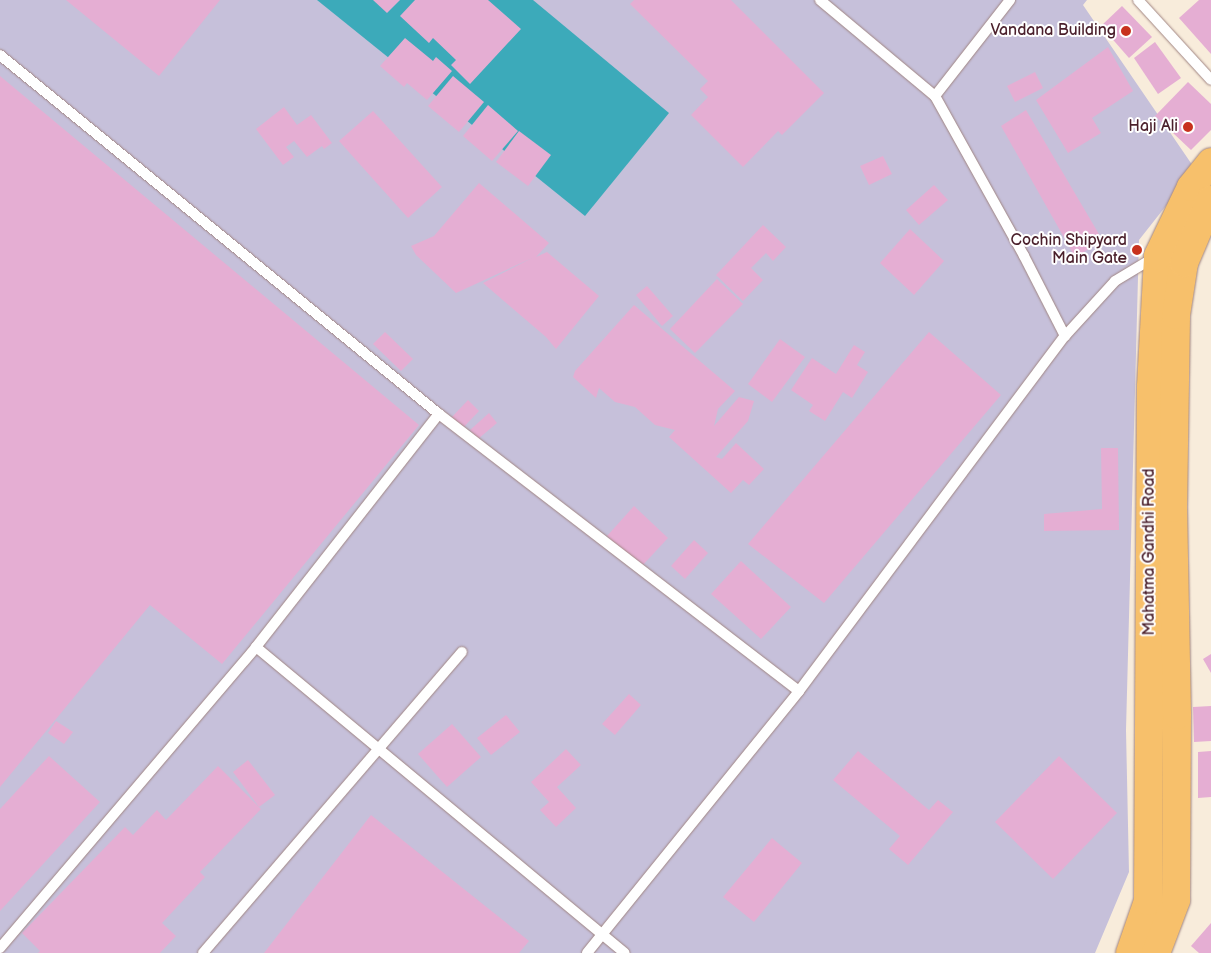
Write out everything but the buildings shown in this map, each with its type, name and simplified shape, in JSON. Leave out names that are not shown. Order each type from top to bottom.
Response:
[{"type":"main road","name":"Mahatma Gandhi Road","points":[[1130,953],[1148,901],[1151,387],[1171,260],[1192,187],[1211,162]]},
{"type":"main road","name":"Mahatma Gandhi Road","points":[[1156,953],[1176,900],[1173,508],[1176,314],[1171,260],[1211,199]]},
{"type":"lane","points":[[820,0],[934,96],[1024,256],[1065,336]]},
{"type":"lane","points":[[934,96],[1010,0]]},
{"type":"lane","points":[[1140,1],[1211,80]]},
{"type":"lane","points":[[0,55],[439,414],[799,691]]},
{"type":"lane","points":[[587,953],[799,691],[1065,336],[1115,281],[1171,260]]},
{"type":"lane","points":[[0,948],[256,647],[439,414]]},
{"type":"lane","points":[[256,647],[603,933],[624,953]]},
{"type":"lane","points":[[203,953],[462,652]]},
{"type":"shaded area","points":[[0,0],[1087,0],[1083,5],[1195,169],[1139,240],[1126,730],[1129,872],[1095,953],[0,953]]},
{"type":"water","points":[[317,0],[533,0],[669,113],[585,216]]},
{"type":"place","name":"Vandana Building","points":[[1126,31]]},
{"type":"place","name":"Haji Ali","points":[[1188,127]]},
{"type":"place","name":"Cochin Shipyard Main Gate","points":[[1137,250]]}]
